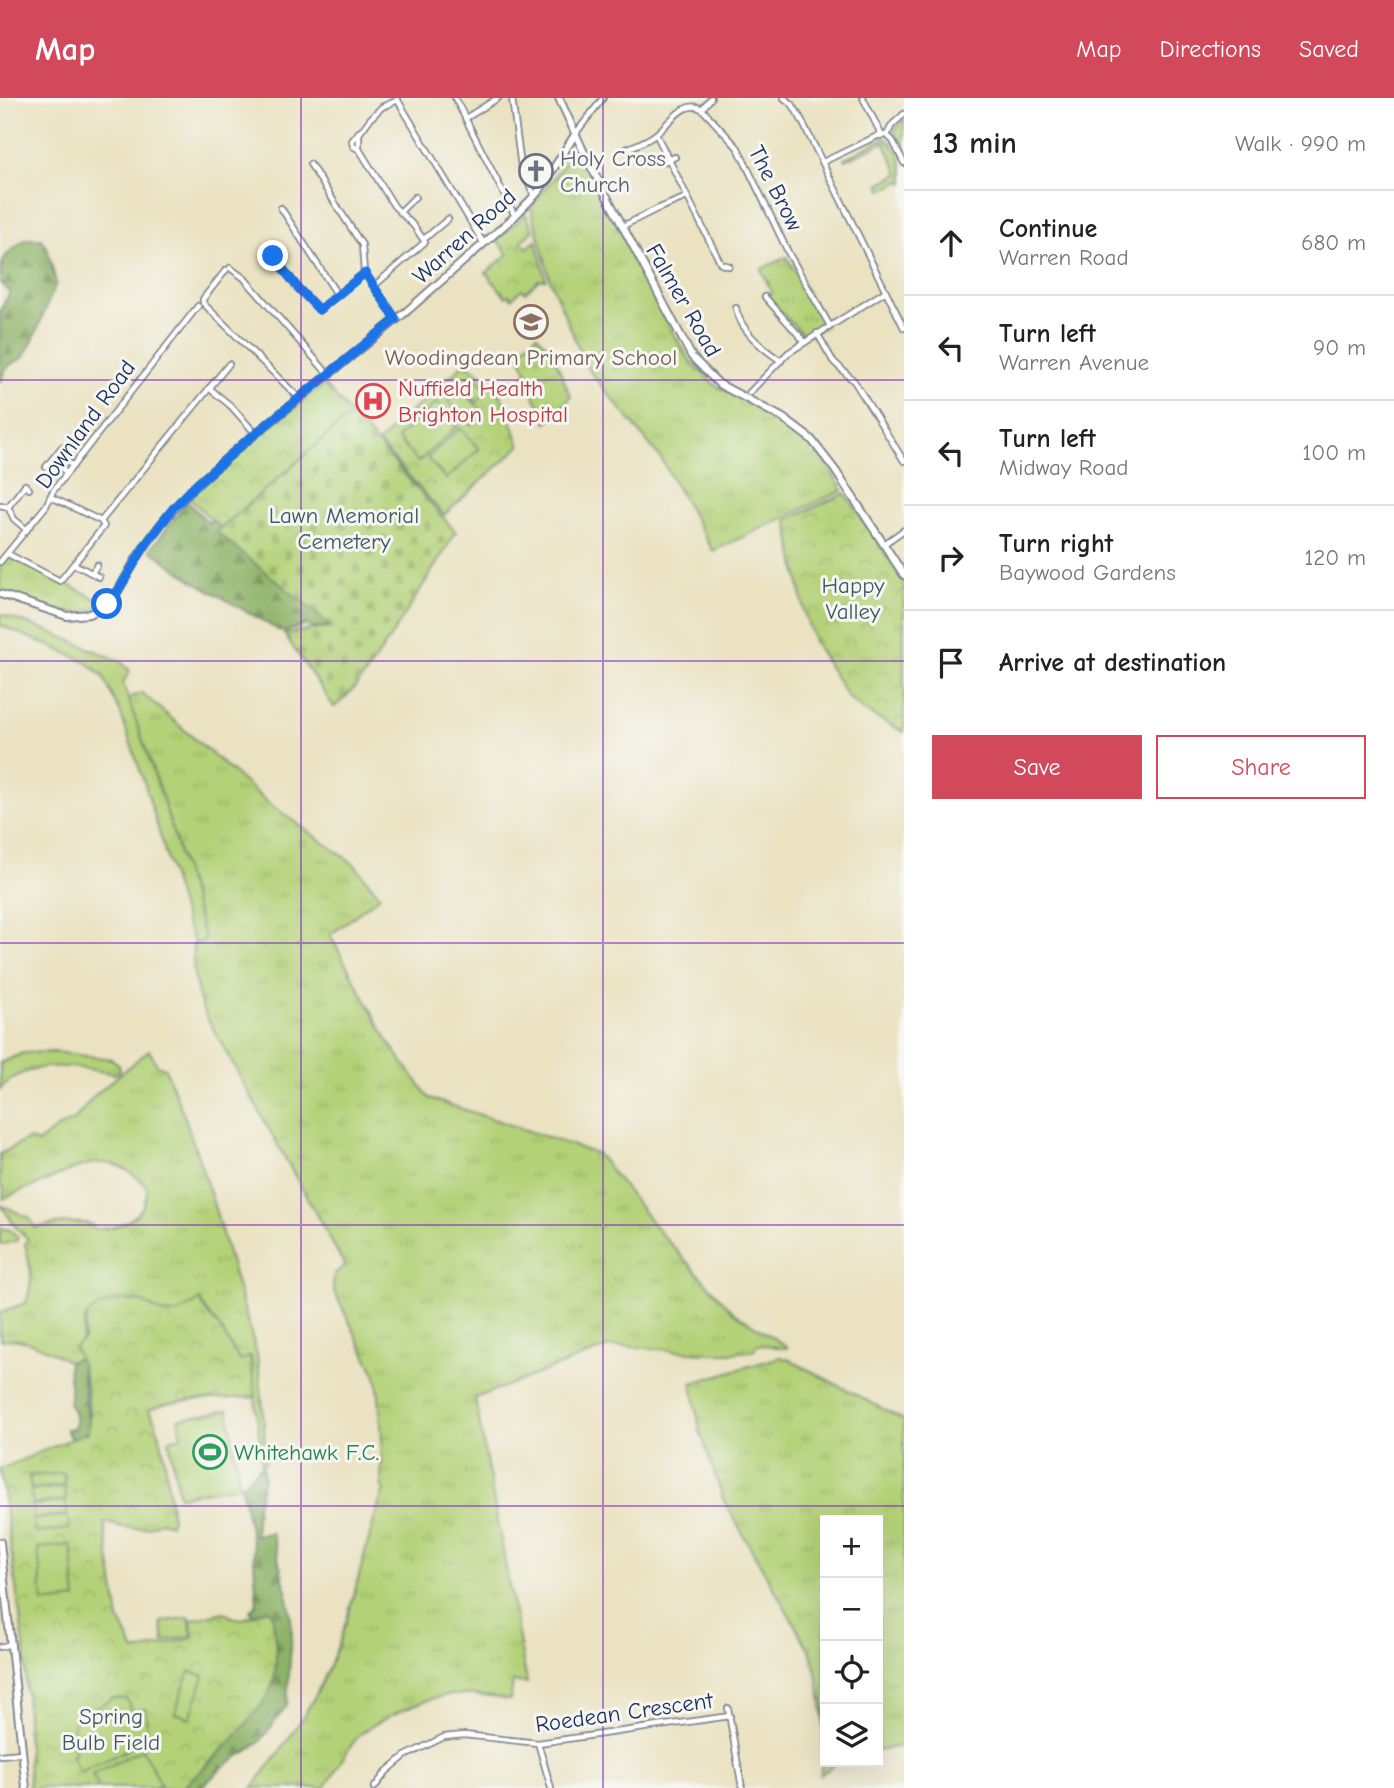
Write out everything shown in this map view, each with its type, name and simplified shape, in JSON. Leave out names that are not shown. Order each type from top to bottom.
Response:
[{"type":"street","points":[[455,98],[515,216]]},
{"type":"street","points":[[466,118],[498,98]]},
{"type":"street","points":[[512,98],[521,166],[535,197]]},
{"type":"street","name":"Falmer Road","points":[[559,98],[588,161],[696,363],[719,384],[783,418],[811,439],[829,461],[904,575]]},
{"type":"street","points":[[576,133],[603,98]]},
{"type":"street","points":[[626,149],[634,149],[656,134],[687,107],[702,109],[711,98]]},
{"type":"street","points":[[784,98],[795,109],[823,162],[904,328]]},
{"type":"street","points":[[863,98],[884,135],[892,139],[904,163]]},
{"type":"street","points":[[424,239],[400,212],[359,149],[360,131],[382,107],[397,99],[485,244]]},
{"type":"street","name":"The Brow","points":[[702,109],[738,148],[790,255],[830,326]]},
{"type":"street","points":[[823,162],[884,135],[904,114]]},
{"type":"street","name":"Warren Road","points":[[0,594],[67,616],[86,615],[102,608],[115,596],[138,556],[174,507],[256,433],[485,244],[535,197],[576,133]]},
{"type":"street","points":[[656,134],[722,264],[729,267]]},
{"type":"street","points":[[561,159],[575,155],[588,161]]},
{"type":"street","points":[[663,162],[675,157]]},
{"type":"street","points":[[310,164],[363,245],[365,273],[396,319]]},
{"type":"street","points":[[400,212],[415,197]]},
{"type":"street","points":[[623,226],[687,197]]},
{"type":"street","points":[[281,208],[338,296]]},
{"type":"street","points":[[374,286],[424,244],[424,239],[448,219]]},
{"type":"street","points":[[267,248],[319,310],[365,273]]},
{"type":"street","points":[[299,398],[202,301],[228,269],[242,276],[328,374]]},
{"type":"street","points":[[749,393],[804,341],[886,291]]},
{"type":"street","points":[[765,297],[768,307],[775,308],[804,341]]},
{"type":"street","name":"Downland Road","points":[[0,562],[198,306]]},
{"type":"street","points":[[736,308],[752,336],[781,361]]},
{"type":"street","points":[[817,333],[833,361],[854,381],[904,461]]},
{"type":"street","points":[[101,522],[229,364]]},
{"type":"street","points":[[209,388],[256,433]]},
{"type":"street","points":[[46,467],[62,447]]},
{"type":"street","points":[[57,454],[73,466]]},
{"type":"street","points":[[51,460],[67,473]]},
{"type":"street","points":[[8,507],[25,485]]},
{"type":"street","points":[[8,554],[60,580],[104,526],[51,497]]},
{"type":"street","points":[[0,505],[8,507],[15,520],[27,530]]},
{"type":"street","points":[[884,544],[904,530]]},
{"type":"street","points":[[74,564],[99,577]]},
{"type":"street","points":[[92,573],[97,567]]},
{"type":"street","points":[[0,1542],[26,1788]]},
{"type":"street","points":[[0,1647],[11,1644]]},
{"type":"street","points":[[728,1708],[742,1788]]},
{"type":"street","name":"Roedean Crescent","points":[[374,1788],[387,1771],[405,1756],[444,1737],[464,1735],[538,1743],[730,1716]]},
{"type":"street","points":[[538,1743],[551,1788]]},
{"type":"street","points":[[0,1755],[22,1753]]},
{"type":"green space","points":[[904,118],[904,157],[894,131]]},
{"type":"green space","points":[[882,137],[893,144],[896,150],[902,163],[904,183],[902,181],[882,190],[879,184],[899,174],[884,142],[846,160],[845,158]]},
{"type":"green space","points":[[572,159],[581,160],[588,167],[672,331],[691,362],[714,384],[804,436],[815,446],[843,490],[713,551],[660,457],[587,368],[550,280],[531,208],[565,162]]},
{"type":"green space","points":[[526,214],[533,231],[521,241],[527,248],[536,241],[546,279],[539,280],[525,292],[522,289],[512,298],[509,295],[506,297],[486,273],[508,254],[497,240]]},
{"type":"green space","points":[[26,239],[41,239],[47,248],[56,283],[23,358],[5,370],[0,382],[0,311],[10,292],[0,283],[1,268],[9,252]]},
{"type":"green space","points":[[787,257],[826,326],[809,335],[802,334],[767,297],[772,293],[761,269]]},
{"type":"green space","points":[[537,335],[551,349],[571,397],[547,423],[524,375],[528,374],[518,352]]},
{"type":"green space","points":[[464,364],[488,379],[496,388],[507,408],[520,446],[444,515],[378,442]]},
{"type":"green space","points":[[473,375],[488,391],[476,402],[461,386]]},
{"type":"green space","points":[[324,384],[352,415],[221,528],[190,499],[239,452],[240,454]]},
{"type":"green space","points":[[461,389],[484,413],[471,425],[448,401]]},
{"type":"green space","points":[[436,403],[457,426],[418,462],[397,438]]},
{"type":"green space","name":"Lawn Memorial Cemetery","points":[[352,415],[456,532],[371,666],[358,684],[334,707],[284,634],[331,627],[217,532]]},
{"type":"green space","points":[[460,428],[479,449],[446,479],[427,458]]},
{"type":"green space","points":[[212,492],[227,542],[231,545],[240,542],[329,624],[328,626],[312,628],[306,625],[280,631],[192,580],[150,550],[187,502],[210,524]]},
{"type":"green space","name":"Happy Valley","points":[[845,493],[904,581],[904,732],[864,711],[847,696],[815,643],[805,615],[787,520]]},
{"type":"green space","points":[[8,555],[105,603],[79,612],[66,612],[52,610],[0,592],[0,563]]},
{"type":"green space","points":[[0,614],[120,661],[130,671],[123,683],[164,803],[205,940],[195,944],[186,924],[147,791],[120,712],[103,676],[85,661],[0,625]]},
{"type":"green space","points":[[142,693],[267,802],[354,864],[380,896],[330,935],[389,1043],[429,1098],[598,1154],[663,1236],[733,1312],[787,1348],[757,1345],[754,1350],[714,1353],[628,1346],[608,1347],[475,1398],[527,1683],[513,1682],[510,1700],[477,1695],[450,1695],[411,1706],[385,1719],[358,1737],[325,1788],[252,1788],[284,1746],[312,1701],[328,1670],[345,1626],[384,1489],[381,1486],[382,1438],[378,1385],[333,1289],[334,1274],[345,1266],[201,1004],[195,979],[193,945],[205,940],[164,803],[128,698]]},
{"type":"green space","points":[[149,1050],[157,1065],[165,1068],[185,1118],[213,1202],[257,1354],[266,1462],[262,1465],[251,1357],[240,1362],[219,1326],[206,1312],[170,1314],[157,1311],[85,1318],[80,1358],[69,1362],[27,1342],[0,1340],[0,1312],[26,1303],[31,1281],[25,1244],[28,1239],[1,1205],[30,1218],[35,1228],[79,1223],[90,1224],[94,1229],[108,1228],[125,1223],[139,1212],[147,1187],[123,1168],[100,1163],[76,1168],[3,1199],[0,1154],[28,1139],[38,1143],[55,1129],[75,1119],[95,1095]]},
{"type":"green space","points":[[55,1052],[112,1059],[119,1065],[120,1071],[115,1074],[85,1068],[40,1068],[25,1072],[0,1089],[0,1063],[23,1053]]},
{"type":"green space","points":[[0,1228],[10,1230],[18,1237],[16,1241],[0,1245]]},
{"type":"green space","points":[[120,1299],[143,1302],[162,1313],[170,1314],[178,1313],[200,1300],[240,1361],[250,1356],[256,1397],[174,1402],[148,1410],[154,1419],[162,1446],[172,1519],[170,1524],[160,1521],[141,1528],[104,1522],[119,1619],[135,1652],[193,1638],[191,1620],[223,1612],[243,1619],[267,1609],[272,1612],[276,1647],[275,1675],[267,1695],[246,1724],[181,1788],[29,1788],[25,1653],[0,1469],[88,1432],[87,1389],[74,1348],[84,1339],[88,1315],[96,1308]]},
{"type":"green space","points":[[780,1357],[904,1420],[904,1745],[883,1750],[883,1515],[820,1515],[820,1692],[812,1655],[724,1501],[700,1431],[692,1383]]},
{"type":"green space","points":[[80,1358],[89,1425],[88,1432],[73,1444],[66,1429],[75,1428],[74,1412],[69,1403],[71,1393],[68,1367],[69,1362]]},
{"type":"green space","points":[[228,1410],[240,1486],[179,1496],[169,1440],[181,1437],[178,1419]]},
{"type":"green space","points":[[262,1465],[264,1477],[257,1506],[255,1535],[272,1533],[289,1603],[292,1628],[287,1705],[259,1743],[223,1767],[201,1788],[181,1788],[216,1757],[274,1681],[276,1652],[272,1612],[254,1615],[250,1611],[257,1603],[253,1546],[241,1485]]},
{"type":"green space","points":[[64,1473],[65,1486],[31,1489],[29,1476]]},
{"type":"green space","points":[[65,1487],[66,1500],[32,1504],[31,1490]]},
{"type":"green space","points":[[66,1501],[67,1515],[33,1518],[32,1505]]},
{"type":"green space","points":[[68,1516],[69,1529],[35,1533],[33,1519]]},
{"type":"green space","points":[[71,1545],[76,1599],[43,1603],[38,1548]]},
{"type":"green space","points":[[189,1617],[192,1636],[164,1641],[161,1622]]},
{"type":"green space","points":[[189,1671],[204,1676],[190,1718],[175,1713]]},
{"type":"green space","name":"Spring Bulb Field","points":[[112,1698],[127,1699],[131,1711],[146,1709],[144,1734],[127,1750],[80,1772],[71,1755],[76,1752],[69,1740],[74,1724],[81,1716]]},
{"type":"green space","points":[[142,1749],[161,1784],[153,1788],[99,1788],[92,1775]]},
{"type":"green space","points":[[821,1767],[832,1767],[820,1775]]},
{"type":"place","name":"Holy Cross Church","points":[[536,171]]},
{"type":"place","name":"Woodingdean Primary School","points":[[531,322]]},
{"type":"place","name":"Nuffield Health Brighton Hospital","points":[[373,401]]},
{"type":"place","name":"Whitehawk F.C.","points":[[210,1452]]},
{"type":"route","points":[[107,604],[115,596],[152,536],[174,507],[195,486],[396,319],[365,273],[319,310],[273,256]]}]
